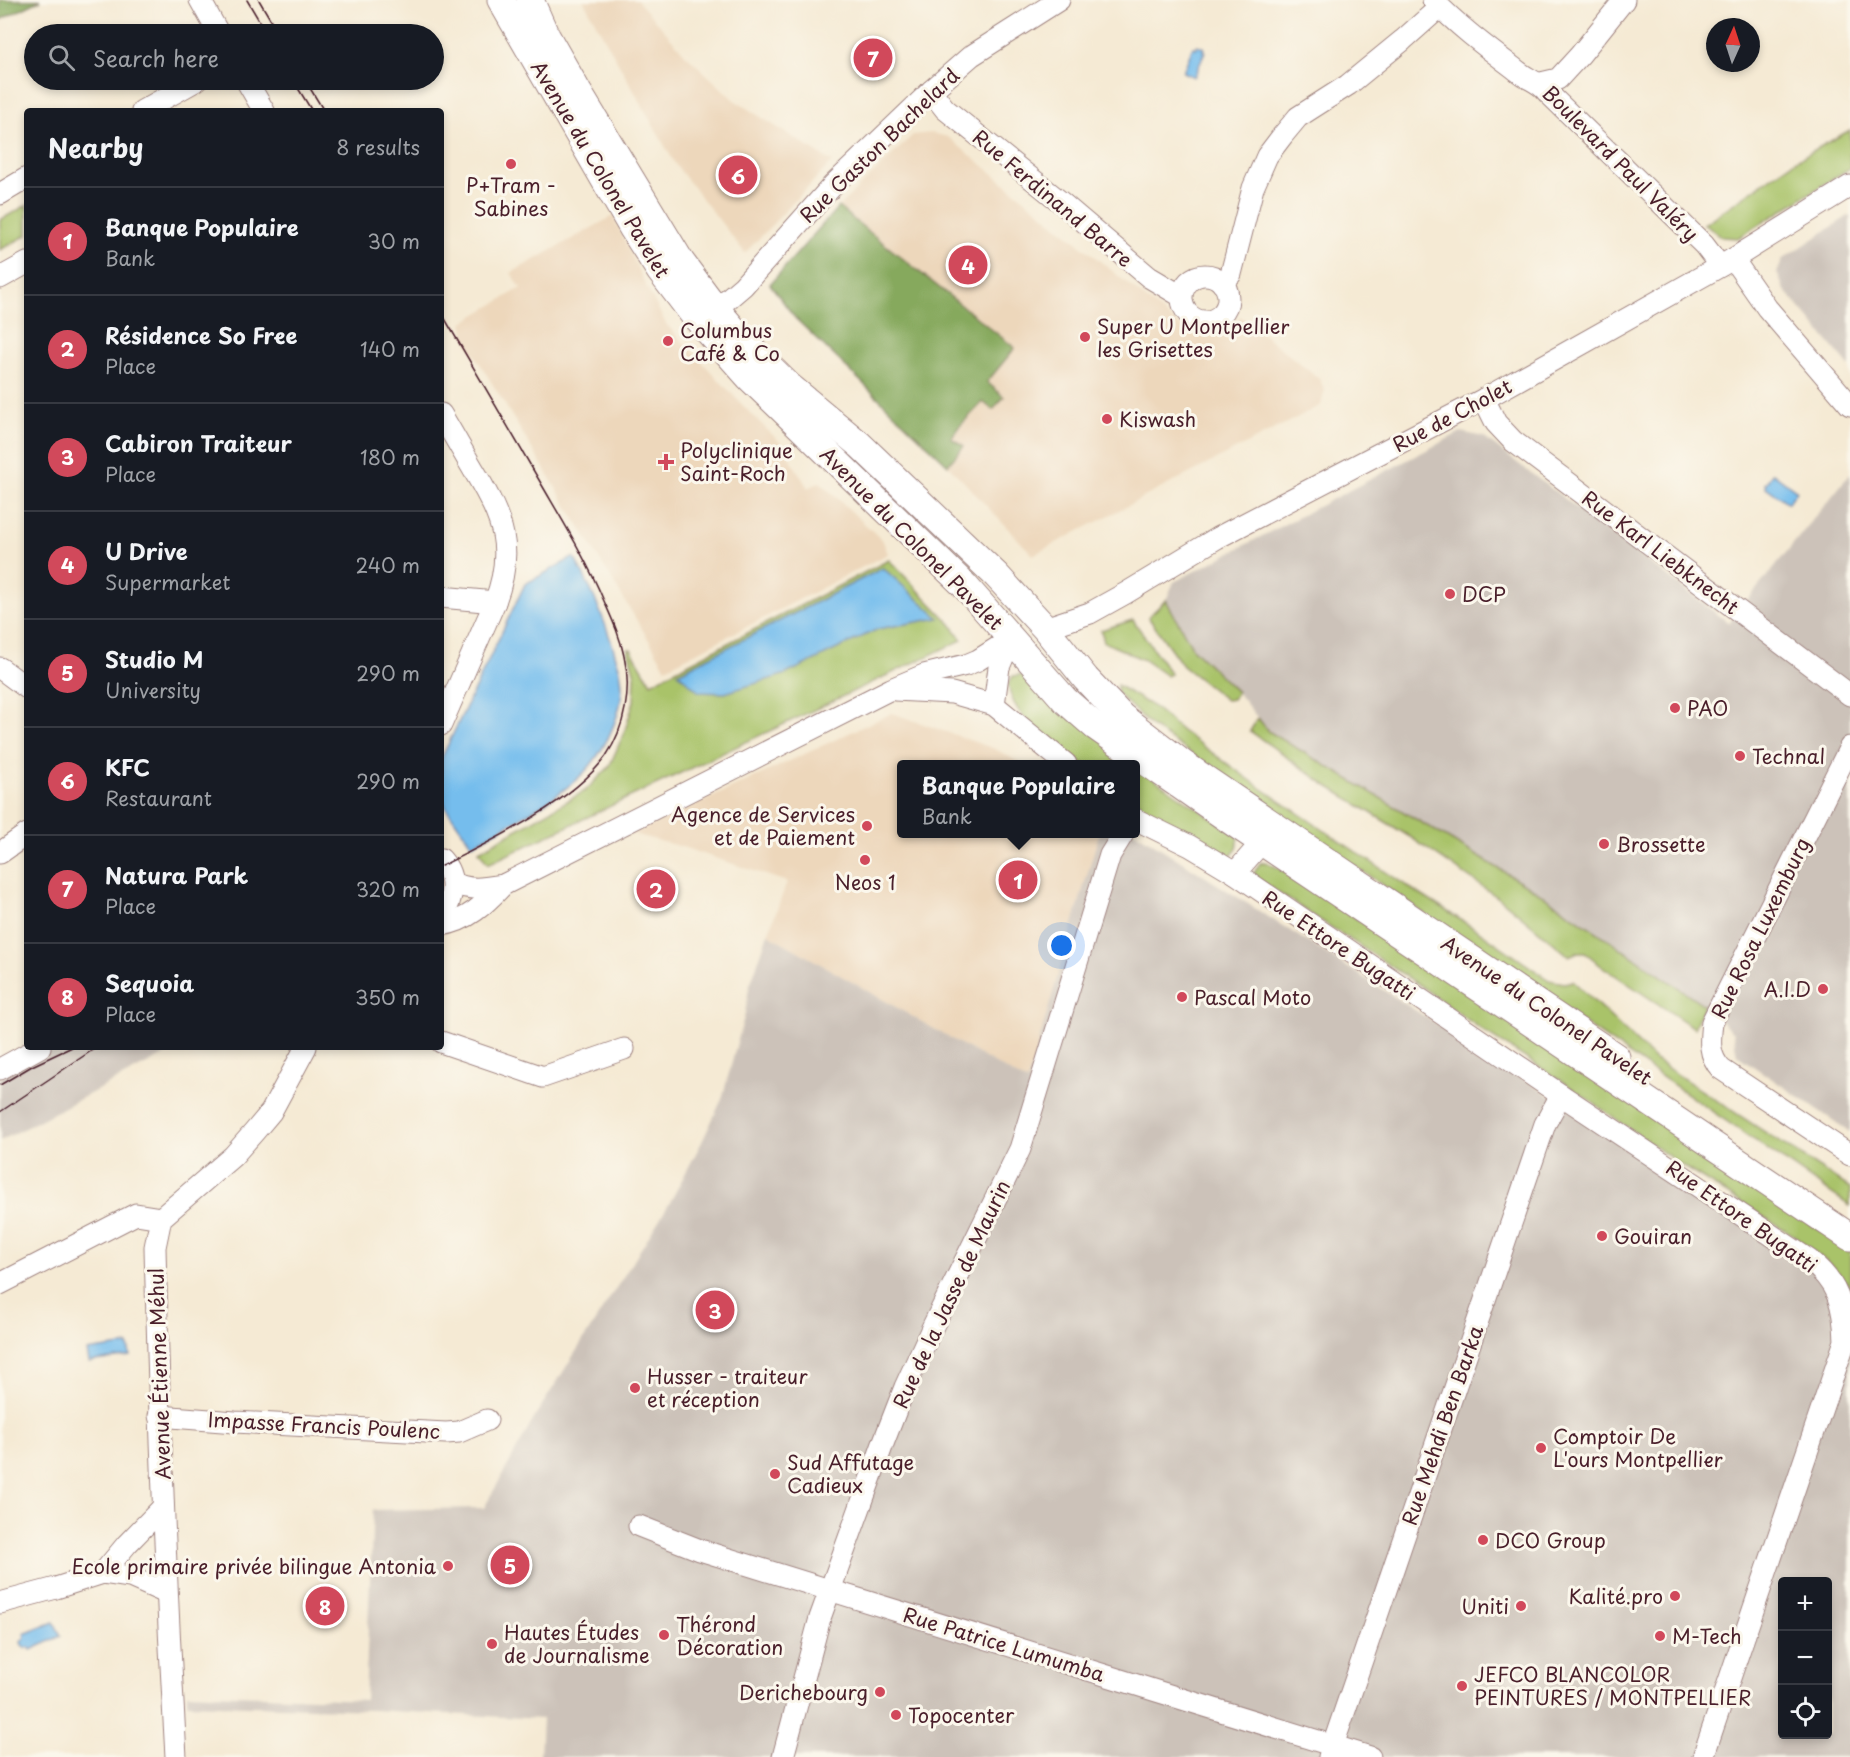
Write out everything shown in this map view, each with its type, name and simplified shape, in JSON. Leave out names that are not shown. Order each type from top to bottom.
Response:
[{"type":"main road","name":"Avenue du Colonel Pavelet","points":[[501,0],[633,229],[660,271],[693,314],[750,378],[964,585],[1065,700],[1096,727],[1262,842],[1850,1237]]},
{"type":"main road","name":"Avenue du Colonel Pavelet","points":[[530,0],[545,34],[590,112],[681,262],[716,309],[746,344],[783,380],[860,445],[996,575],[1045,628],[1076,669],[1122,717],[1183,764],[1850,1216]]},
{"type":"main road","name":"Avenue du Colonel Pavelet","points":[[1011,639],[1045,628]]},
{"type":"main road","name":"Avenue du Colonel Pavelet","points":[[1243,805],[1255,824],[1262,842]]},
{"type":"street","points":[[200,0],[213,24]]},
{"type":"street","name":"Rue Gaston Bachelard","points":[[716,309],[743,286],[834,184],[931,91],[970,56],[1059,0]]},
{"type":"street","points":[[1541,83],[1558,79],[1624,0]]},
{"type":"street","points":[[1222,283],[1231,274],[1253,188],[1267,156],[1283,135],[1298,117],[1348,85],[1403,40],[1436,3]]},
{"type":"street","name":"Boulevard Paul Valéry","points":[[1436,3],[1478,41],[1527,79],[1541,83],[1548,93],[1704,246],[1726,262],[1850,405]]},
{"type":"street","points":[[147,108],[179,90]]},
{"type":"street","points":[[252,90],[262,108]]},
{"type":"street","name":"Rue Ferdinand Barre","points":[[931,91],[945,109],[1062,203],[1149,277],[1181,296]]},
{"type":"street","points":[[0,194],[24,180]]},
{"type":"street","name":"Rue de Cholet","points":[[1045,628],[1090,613],[1217,538],[1484,399],[1726,262],[1850,186]]},
{"type":"street","points":[[0,278],[24,265]]},
{"type":"street","points":[[1208,275],[1222,283],[1227,294],[1227,306],[1220,316],[1210,321],[1196,320],[1190,316],[1182,304],[1181,296],[1187,282],[1193,278],[1208,275]]},
{"type":"street","name":"Rue Karl Liebknecht","points":[[1484,399],[1496,423],[1513,441],[1850,695]]},
{"type":"street","points":[[444,419],[492,502],[505,543],[505,564],[501,586],[444,718]]},
{"type":"street","points":[[444,597],[495,602]]},
{"type":"street","points":[[453,884],[478,890],[503,885],[891,689],[924,675],[978,660],[1011,639]]},
{"type":"street","points":[[994,705],[999,667],[1011,639]]},
{"type":"street","points":[[0,668],[24,686]]},
{"type":"street","points":[[891,689],[952,693],[994,705],[1060,760]]},
{"type":"street","name":"Rue Rosa Luxemburg","points":[[1850,747],[1712,1022],[1711,1053],[1721,1069],[1850,1155]]},
{"type":"street","name":"Rue Ettore Bugatti","points":[[1140,821],[1183,842],[1235,873],[1809,1260],[1829,1278],[1839,1295],[1845,1341],[1704,1757]]},
{"type":"street","points":[[0,853],[24,836]]},
{"type":"street","name":"Rue de la Jasse de Maurin","points":[[783,1757],[820,1618],[857,1513],[905,1387],[1020,1149],[1110,855],[1121,838]]},
{"type":"street","points":[[1235,873],[1262,842]]},
{"type":"street","points":[[444,862],[453,884],[452,896],[444,914]]},
{"type":"street","points":[[444,924],[464,918],[481,907],[503,885]]},
{"type":"street","points":[[444,1043],[543,1077],[624,1049]]},
{"type":"street","points":[[0,1068],[34,1050]]},
{"type":"street","points":[[0,1284],[136,1214],[161,1218],[232,1156],[255,1131],[271,1112],[304,1050]]},
{"type":"street","name":"Rue Mehdi Ben Barka","points":[[1331,1751],[1545,1124],[1562,1095]]},
{"type":"street","name":"Avenue Étienne Méhul","points":[[161,1218],[155,1247],[159,1416],[166,1593],[176,1757]]},
{"type":"street","name":"Impasse Francis Poulenc","points":[[159,1416],[446,1433],[459,1432],[487,1420]]},
{"type":"street","points":[[104,1573],[127,1544],[163,1507]]},
{"type":"street","name":"Rue Patrice Lumumba","points":[[639,1526],[700,1550],[1331,1751],[1370,1757]]},
{"type":"street","points":[[0,1603],[104,1573],[130,1577],[166,1593]]},
{"type":"shaded area","points":[[583,0],[637,0],[686,55],[734,100],[832,162],[745,253],[675,164]]},
{"type":"shaded area","points":[[932,133],[948,137],[1187,332],[1205,337],[1221,334],[1230,329],[1240,316],[1319,379],[1325,390],[1321,405],[1033,555],[948,465],[963,446],[951,438],[983,401],[1004,397],[987,382],[1015,348],[838,207],[913,135]]},
{"type":"shaded area","points":[[1850,215],[1850,367],[1784,289],[1777,273],[1783,259]]},
{"type":"shaded area","name":"Polyclinique Saint-Roch","points":[[613,216],[666,324],[780,442],[808,488],[820,482],[883,541],[888,554],[666,668],[468,344],[462,323],[521,288],[511,273]]},
{"type":"shaded area","points":[[1461,432],[1483,437],[1729,623],[1850,474],[1850,1132],[1737,1055],[1733,1033],[1704,1005],[1538,892],[1268,731],[1237,692],[1193,649],[1166,600],[1174,582]]},
{"type":"shaded area","points":[[892,713],[995,749],[1015,760],[897,760],[897,838],[1098,838],[1027,1082],[768,934],[787,882],[682,847],[634,834]]},
{"type":"shaded area","points":[[1140,835],[1850,1287],[1850,1757],[540,1757],[542,1719],[372,1710],[187,1704],[187,1693],[365,1700],[373,1510],[484,1508],[539,1410],[668,1206],[702,1142],[722,1099],[745,1014],[749,988],[768,934],[1027,1082],[1098,838],[1140,838]]},
{"type":"shaded area","points":[[52,1050],[173,1050],[0,1141],[0,1077]]},
{"type":"green space","points":[[0,0],[41,0],[0,20]]},
{"type":"green space","points":[[1850,130],[1850,168],[1738,238],[1722,237],[1704,224],[1795,161]]},
{"type":"green space","points":[[24,207],[24,237],[0,250],[0,220]]},
{"type":"green space","points":[[838,207],[1015,348],[987,382],[1004,397],[993,410],[983,402],[958,428],[951,438],[964,446],[948,465],[795,318],[770,284]]},
{"type":"green space","points":[[889,560],[951,624],[962,640],[488,864],[479,851],[585,791],[609,767],[624,733],[634,701],[635,676],[628,649],[631,649],[651,683]]},
{"type":"green space","points":[[1166,600],[1193,649],[1237,692],[1233,699],[1226,700],[1183,666],[1148,617]]},
{"type":"green space","points":[[1133,620],[1171,674],[1167,676],[1144,660],[1104,642],[1101,630]]},
{"type":"green space","points":[[1013,676],[1028,677],[1128,760],[1073,760],[1033,727],[1016,707],[1008,684]]},
{"type":"green space","points":[[1117,685],[1154,707],[1182,731],[1261,788],[1549,980],[1564,983],[1573,981],[1655,1060],[1850,1188],[1850,1206],[1151,726],[1117,693]]},
{"type":"green space","points":[[1258,718],[1268,731],[1538,892],[1704,1005],[1694,1028],[1600,965],[1585,952],[1569,956],[1503,901],[1410,837],[1326,785],[1250,731]]},
{"type":"green space","points":[[1140,769],[1238,836],[1237,847],[1227,859],[1140,810]]},
{"type":"green space","points":[[1266,862],[1293,876],[1850,1250],[1850,1287],[1834,1268],[1795,1236],[1687,1169],[1565,1083],[1492,1037],[1418,984],[1256,878],[1254,873],[1260,863]]},
{"type":"water","points":[[1197,45],[1204,48],[1205,52],[1194,77],[1183,72],[1193,47],[1196,48]]},
{"type":"water","points":[[1773,473],[1797,491],[1788,503],[1766,487],[1765,484]]},
{"type":"water","points":[[574,557],[610,638],[620,670],[621,700],[614,724],[603,747],[579,777],[551,799],[472,845],[444,803],[444,753],[525,584]]},
{"type":"water","points":[[883,568],[939,618],[878,629],[786,674],[725,693],[699,692],[678,673]]},
{"type":"water","points":[[128,1345],[130,1356],[89,1362],[87,1351]]},
{"type":"water","points":[[54,1622],[61,1636],[31,1650],[22,1645],[24,1634]]},
{"type":"tram line","points":[[247,0],[261,24]]},
{"type":"tram line","points":[[259,0],[273,24]]},
{"type":"tram line","points":[[299,90],[310,108]]},
{"type":"tram line","points":[[311,90],[322,108]]},
{"type":"tram line","points":[[444,317],[591,573],[618,635],[624,656],[627,682],[625,708],[618,733],[606,756],[592,773],[530,819],[444,865]]},
{"type":"tram line","points":[[0,1085],[66,1050]]},
{"type":"tram line","points":[[0,1112],[93,1050]]},
{"type":"place","name":"Natura Park","points":[[873,58]]},
{"type":"place","name":"P+Tram - Sabines","points":[[511,164]]},
{"type":"place","name":"KFC","points":[[738,175]]},
{"type":"place","name":"U Drive","points":[[968,265]]},
{"type":"place","name":"Super U Montpellier les Grisettes","points":[[1085,337]]},
{"type":"place","name":"Columbus Café & Co","points":[[668,341]]},
{"type":"place","name":"Kiswash","points":[[1107,419]]},
{"type":"place","name":"Polyclinique Saint-Roch","points":[[666,462]]},
{"type":"place","name":"DCP","points":[[1450,594]]},
{"type":"place","name":"PAO","points":[[1675,708]]},
{"type":"place","name":"Technal","points":[[1740,756]]},
{"type":"place","name":"Agence de Services et de Paiement","points":[[867,826]]},
{"type":"place","name":"Brossette","points":[[1604,844]]},
{"type":"place","name":"Neos 1","points":[[865,860]]},
{"type":"place","name":"Banque Populaire","points":[[1018,880]]},
{"type":"place","name":"Résidence So Free","points":[[656,889]]},
{"type":"place","name":"A.I.D","points":[[1823,989]]},
{"type":"place","name":"Pascal Moto","points":[[1182,997]]},
{"type":"place","name":"Gouiran","points":[[1602,1236]]},
{"type":"place","name":"Cabiron Traiteur","points":[[715,1310]]},
{"type":"place","name":"Husser - traiteur et réception","points":[[635,1388]]},
{"type":"place","name":"Comptoir De L'ours Montpellier","points":[[1541,1448]]},
{"type":"place","name":"Sud Affutage Cadieux","points":[[775,1474]]},
{"type":"place","name":"DCO Group","points":[[1483,1540]]},
{"type":"place","name":"Studio M","points":[[510,1565]]},
{"type":"place","name":"Ecole primaire privée bilingue Antonia","points":[[448,1566]]},
{"type":"place","name":"Kalité.pro","points":[[1675,1596]]},
{"type":"place","name":"Sequoia","points":[[325,1606]]},
{"type":"place","name":"Uniti","points":[[1521,1606]]},
{"type":"place","name":"Thérond Décoration","points":[[664,1635]]},
{"type":"place","name":"M-Tech","points":[[1660,1636]]},
{"type":"place","name":"Hautes Études de Journalisme","points":[[492,1644]]},
{"type":"place","name":"JEFCO BLANCOLOR PEINTURES / MONTPELLIER","points":[[1462,1686]]},
{"type":"place","name":"Derichebourg","points":[[880,1692]]},
{"type":"place","name":"Topocenter","points":[[896,1715]]}]
